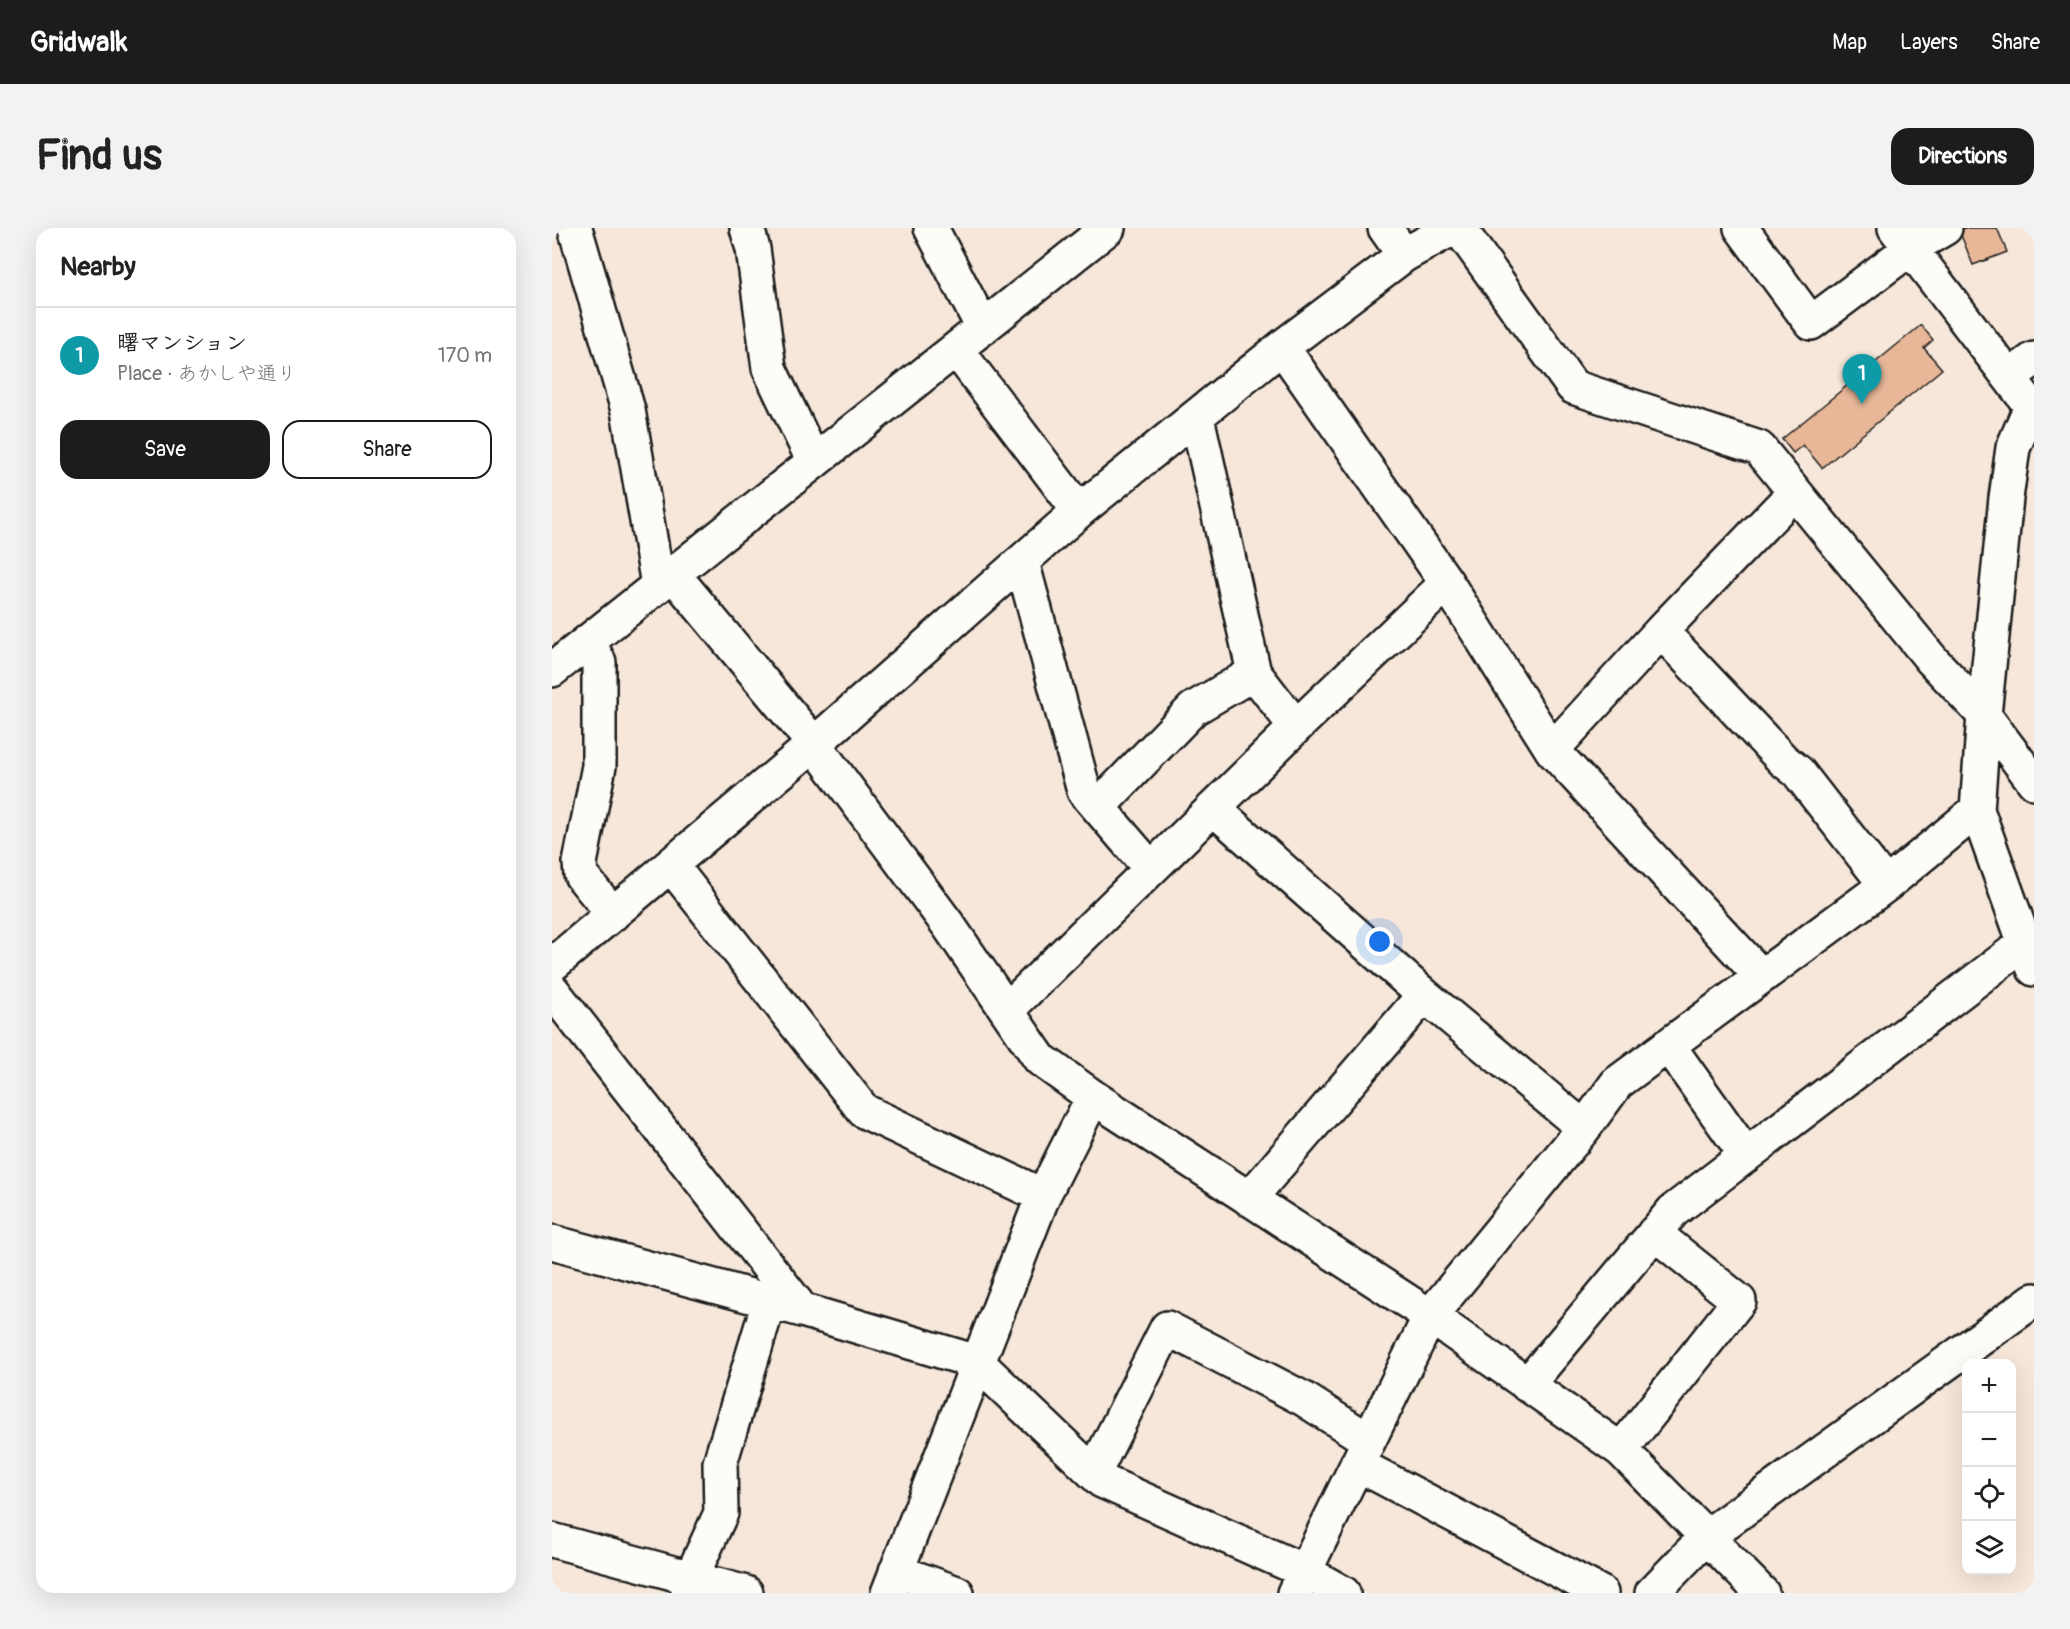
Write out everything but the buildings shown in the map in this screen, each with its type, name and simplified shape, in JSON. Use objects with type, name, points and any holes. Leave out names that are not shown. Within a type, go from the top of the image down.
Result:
[{"type":"street","points":[[575,228],[628,410],[666,579],[814,744],[949,926],[1040,1059],[1249,1199],[1430,1316],[1621,1450],[1762,1593]]},
{"type":"street","points":[[747,228],[753,249],[769,368],[814,462]]},
{"type":"street","points":[[932,228],[983,327]]},
{"type":"street","points":[[552,670],[1108,228]]},
{"type":"street","points":[[1385,228],[1404,255]]},
{"type":"street","points":[[552,965],[814,744],[1079,512],[1282,347],[1404,255],[1453,228]]},
{"type":"street","points":[[1459,228],[1573,387],[1759,448],[1932,660],[1984,715],[2034,782]]},
{"type":"street","points":[[1741,228],[1811,323],[1903,238],[1945,228]]},
{"type":"street","points":[[1527,1385],[1673,1211],[1746,1155],[2029,956],[1977,810],[1984,715],[2006,498],[2013,448],[2032,408],[2021,368],[1903,238]]},
{"type":"street","points":[[1282,347],[1447,583],[1552,750],[1761,976]]},
{"type":"street","points":[[956,349],[1079,512]]},
{"type":"street","points":[[1197,417],[1254,673],[1296,727]]},
{"type":"street","points":[[1552,750],[1795,492]]},
{"type":"street","points":[[1022,562],[1084,791],[1151,869]]},
{"type":"street","points":[[1007,1010],[1296,727],[1447,583]]},
{"type":"street","points":[[1661,632],[1783,760],[1798,772],[1886,885]]},
{"type":"street","points":[[588,642],[598,662],[599,766],[580,863],[581,875],[613,914]]},
{"type":"street","points":[[1098,807],[1193,708],[1254,673]]},
{"type":"street","points":[[1213,808],[1424,995],[1584,1128]]},
{"type":"street","points":[[1299,1582],[1430,1316],[1584,1128],[1617,1083],[1886,885],[1977,810]]},
{"type":"street","points":[[671,865],[864,1112],[1043,1196]]},
{"type":"street","points":[[552,990],[802,1310]]},
{"type":"street","points":[[1249,1199],[1424,995]]},
{"type":"street","points":[[1668,1045],[1746,1155]]},
{"type":"street","points":[[957,1593],[892,1582],[1043,1196],[1093,1096]]},
{"type":"street","points":[[1621,1450],[1739,1301],[1654,1233]]},
{"type":"street","points":[[552,1242],[802,1310],[977,1362],[1102,1481],[1299,1582],[1344,1593]]},
{"type":"street","points":[[1652,1593],[1707,1536],[2034,1300]]},
{"type":"street","points":[[690,1586],[721,1513],[720,1463],[768,1302]]},
{"type":"street","points":[[1094,1473],[1167,1328],[1304,1399],[1363,1452],[1601,1593]]},
{"type":"street","points":[[552,1540],[690,1586],[746,1593]]},
{"type":"place","name":"曙マンション","points":[[1862,404]]}]
